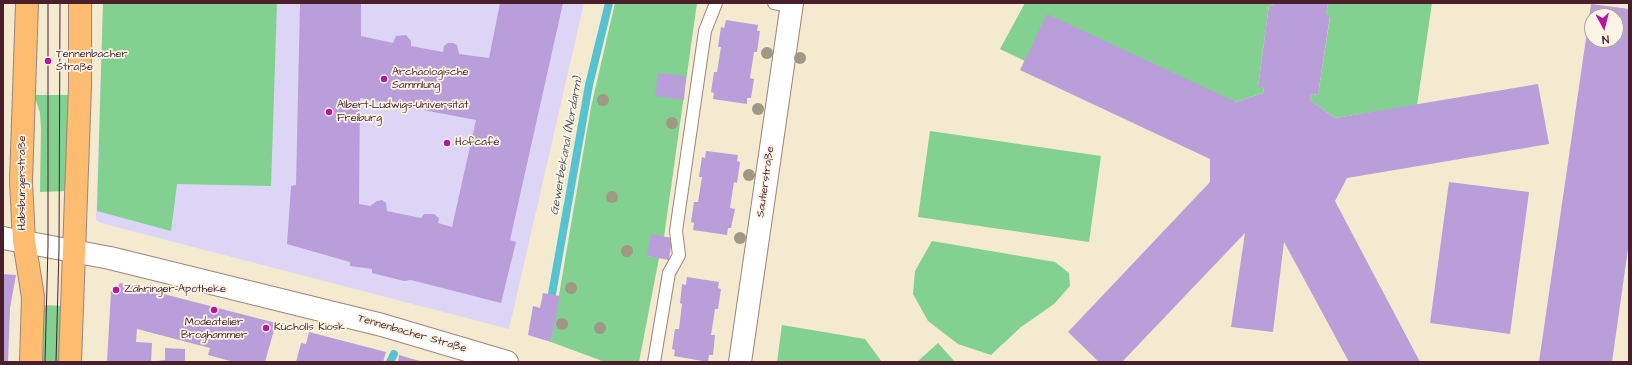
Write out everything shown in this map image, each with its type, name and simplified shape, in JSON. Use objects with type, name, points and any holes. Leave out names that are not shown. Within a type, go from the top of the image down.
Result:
[{"type":"main road","name":"Habsburgerstraße","points":[[27,3],[21,181],[13,239],[33,296],[31,362]]},
{"type":"main road","points":[[70,362],[66,250],[80,86],[80,3]]},
{"type":"street","name":"Sautierstraße","points":[[740,362],[786,4]]},
{"type":"street","name":"Tennenbacher Straße","points":[[13,239],[110,258],[382,324],[507,362]]},
{"type":"lane","points":[[654,362],[669,273],[679,255],[676,231],[705,32],[716,3]]},
{"type":"shaded area","name":"Albert-Ludwigs-Universität Freiburg","points":[[103,3],[584,3],[509,329],[101,223],[96,220]]},
{"type":"green space","points":[[103,3],[277,3],[271,186],[177,184],[171,231],[97,211]]},
{"type":"green space","points":[[615,3],[697,3],[664,237],[651,235],[648,256],[659,258],[639,362],[605,362],[551,342],[591,107]]},
{"type":"green space","points":[[1025,3],[1274,3],[1273,6],[1269,5],[1258,87],[1264,87],[1263,93],[1236,102],[1025,61],[1000,49]]},
{"type":"green space","points":[[1328,3],[1432,3],[1417,105],[1335,118],[1310,100],[1311,94],[1318,95],[1330,17],[1326,15]]},
{"type":"green space","points":[[34,95],[72,95],[67,191],[40,192],[41,128],[40,113]]},
{"type":"green space","points":[[930,131],[1101,156],[1089,242],[918,217]]},
{"type":"green space","points":[[932,241],[1055,262],[1069,273],[1070,286],[1054,304],[1021,327],[991,355],[958,344],[928,321],[913,294],[915,271]]},
{"type":"green space","points":[[40,305],[64,306],[62,362],[38,362]]},
{"type":"green space","points":[[782,325],[865,339],[882,362],[777,362]]},
{"type":"green space","points":[[938,343],[955,362],[917,362]]},
{"type":"building","points":[[300,3],[361,3],[361,36],[393,43],[396,36],[406,35],[411,41],[411,46],[443,52],[444,46],[448,43],[453,43],[457,45],[459,54],[489,58],[500,3],[563,3],[510,240],[516,242],[501,303],[411,280],[404,281],[372,273],[372,269],[350,266],[350,262],[287,244],[291,186],[296,185]],"holes":[[[360,98],[476,120],[452,227],[438,223],[439,218],[434,214],[424,214],[421,218],[387,211],[386,203],[382,200],[377,201],[370,206],[359,204]]]},
{"type":"building","points":[[1274,3],[1328,3],[1326,15],[1330,16],[1318,95],[1311,94],[1310,100],[1335,118],[1538,84],[1549,144],[1347,178],[1335,201],[1420,362],[1349,362],[1284,242],[1273,332],[1231,327],[1245,233],[1122,362],[1099,362],[1068,332],[1210,182],[1210,159],[1020,70],[1047,14],[1236,102],[1263,93],[1264,87],[1258,87],[1269,5],[1273,6]]},
{"type":"building","points":[[1591,4],[1621,8],[1590,8]]},
{"type":"building","points":[[1624,8],[1629,9],[1629,242],[1612,362],[1539,362],[1585,48],[1624,48]]},
{"type":"building","points":[[726,20],[758,25],[757,31],[760,31],[757,52],[754,52],[750,78],[754,79],[751,98],[747,98],[747,104],[713,99],[714,93],[711,92],[714,72],[717,72],[721,47],[718,47],[721,27],[724,28]]},
{"type":"building","points":[[658,73],[686,76],[684,100],[655,96]]},
{"type":"building","points":[[706,151],[738,155],[737,161],[740,162],[737,183],[734,182],[730,208],[735,209],[731,228],[728,228],[727,235],[693,230],[694,223],[691,222],[694,202],[698,202],[702,177],[699,177],[702,157],[705,158]]},
{"type":"building","points":[[1449,182],[1529,192],[1510,334],[1430,323]]},
{"type":"building","points":[[651,234],[672,238],[669,260],[647,256]]},
{"type":"building","points":[[3,274],[16,275],[10,308],[8,362],[3,362]]},
{"type":"building","points":[[687,277],[719,282],[718,288],[721,289],[718,309],[715,309],[711,335],[715,335],[713,355],[709,355],[708,362],[674,356],[675,350],[672,349],[675,329],[679,329],[682,304],[680,303],[682,284],[686,285]]},
{"type":"building","points":[[121,283],[276,323],[265,362],[234,362],[208,355],[210,348],[137,329],[136,342],[152,343],[151,362],[107,362],[111,291]]},
{"type":"building","points":[[543,293],[560,296],[551,342],[528,335],[533,306],[540,308]]},
{"type":"building","points":[[309,332],[386,352],[383,362],[296,362],[301,343],[306,344]]},
{"type":"building","points":[[165,348],[185,349],[185,362],[157,362],[165,360]]},
{"type":"building","points":[[399,355],[423,362],[398,362]]},
{"type":"waterway","name":"Gewerbekanal (Nordarm)","points":[[552,294],[589,85],[609,3]]},
{"type":"waterway","name":"Gewerbekanal (Nordarm)","points":[[390,362],[394,354]]},
{"type":"tram line","points":[[45,362],[48,246],[48,3]]},
{"type":"tram line","points":[[56,362],[59,249],[60,3]]},
{"type":"place","name":"Tennenbacher Straße","points":[[48,61]]},
{"type":"place","name":"Archäologische Sammlung","points":[[384,79]]},
{"type":"place","name":"Albert-Ludwigs-Universität Freiburg","points":[[329,112]]},
{"type":"place","name":"Hofcafé","points":[[447,143]]},
{"type":"place","name":"Zähringer-Apotheke","points":[[116,290]]},
{"type":"place","name":"Modeatelier Broghammer","points":[[214,310]]},
{"type":"place","name":"Kücholls Kiosk","points":[[266,328]]}]
